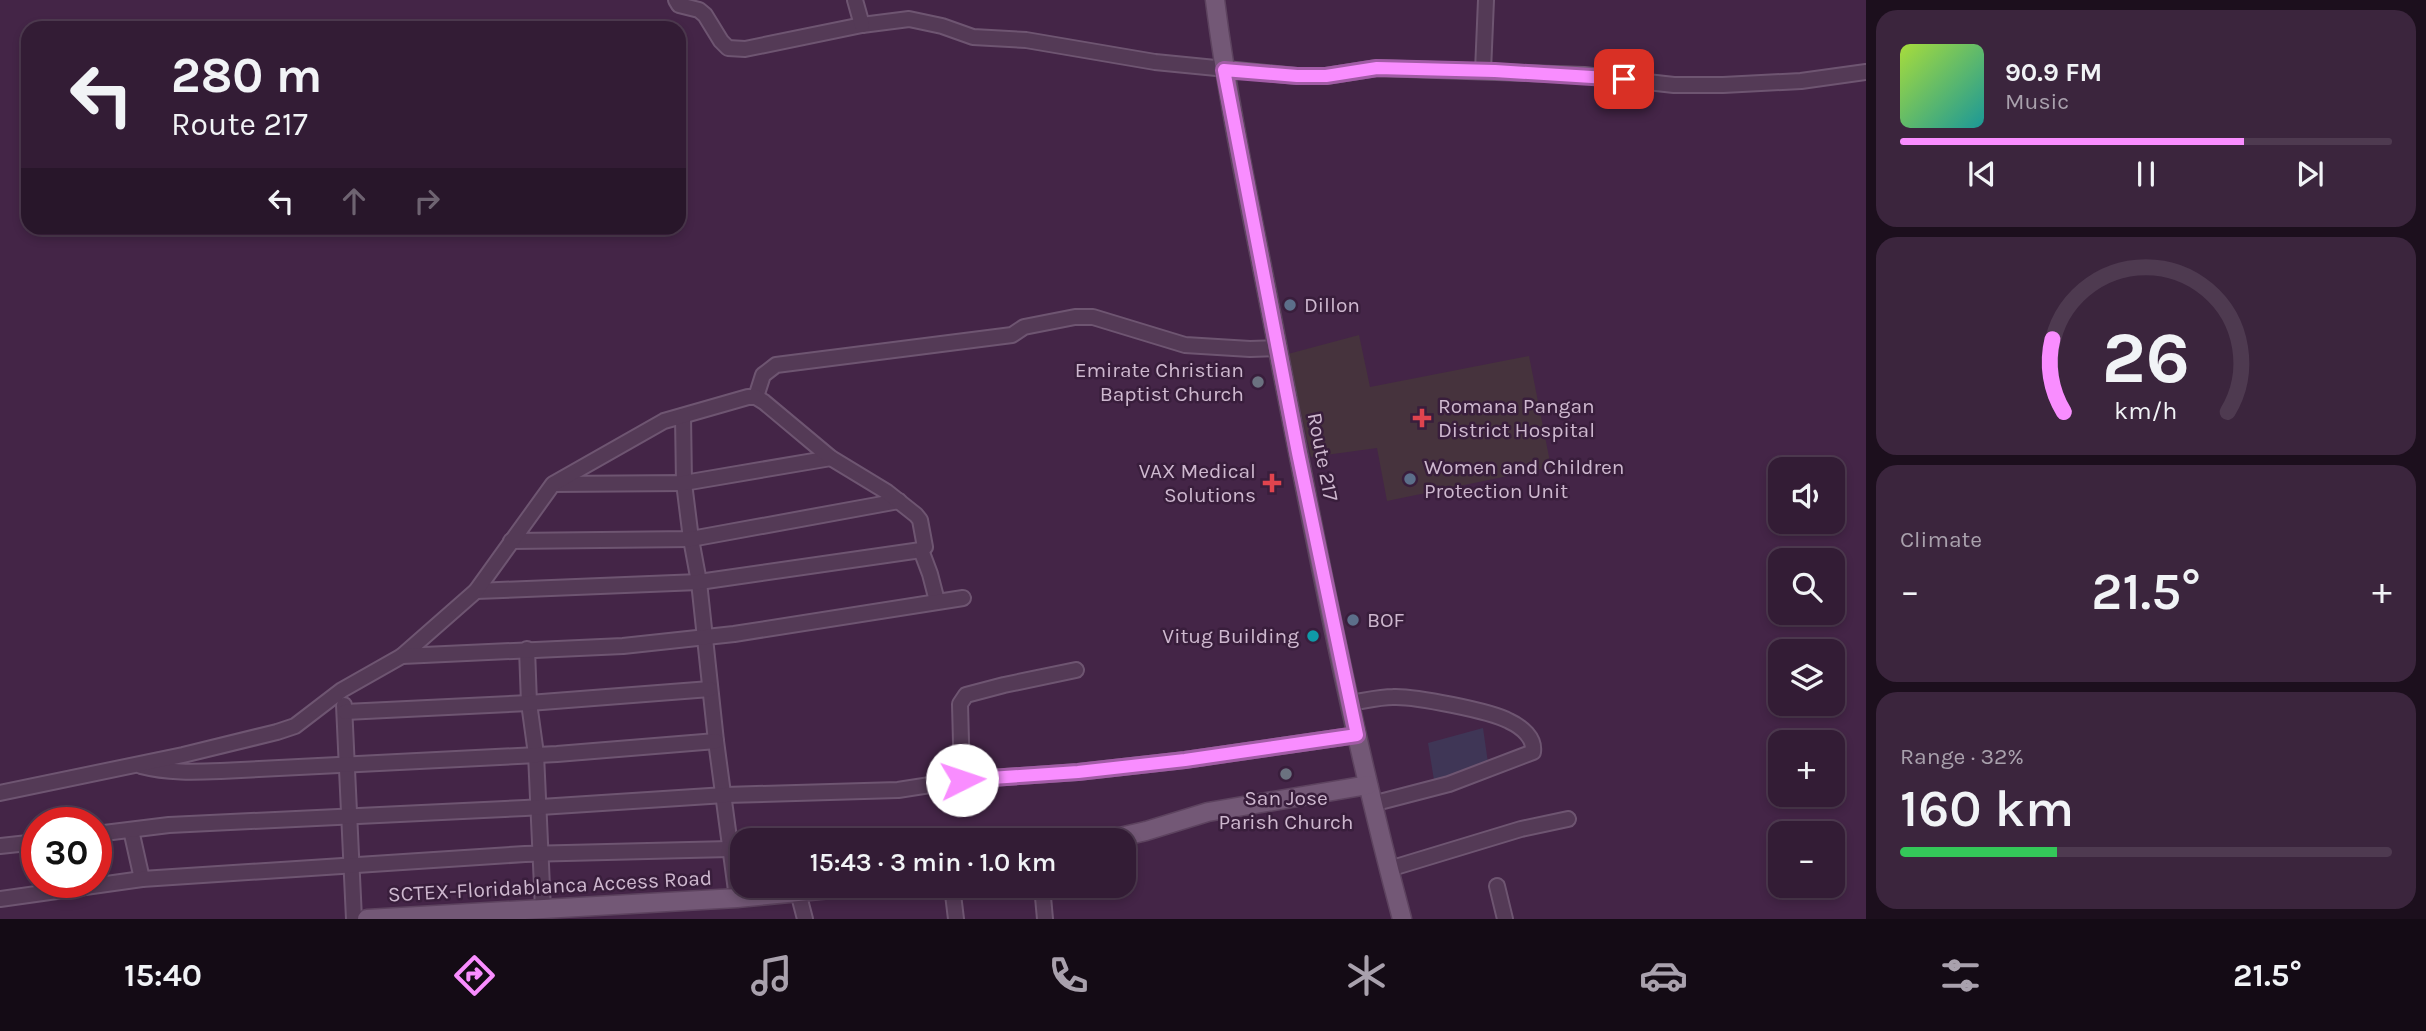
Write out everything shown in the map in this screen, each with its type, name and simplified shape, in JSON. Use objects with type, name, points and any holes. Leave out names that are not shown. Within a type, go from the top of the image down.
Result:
[{"type":"main road","name":"Route 217","points":[[1215,0],[1224,70],[1350,703],[1402,919]]},
{"type":"main road","points":[[1136,833],[1208,812],[1368,785]]},
{"type":"main road","name":"SCTEX-Floridablanca Access Road","points":[[366,919],[737,898]]},
{"type":"street","points":[[676,0],[679,5],[699,10],[705,15],[728,48],[745,49],[862,25],[909,19],[942,26],[973,37],[1026,40],[1155,62],[1297,76],[1326,76],[1377,68],[1584,75],[1686,85],[1801,81],[1866,72]]},
{"type":"street","points":[[855,0],[862,25]]},
{"type":"street","points":[[1483,71],[1486,0]]},
{"type":"street","points":[[757,397],[763,375],[776,365],[1012,335],[1024,327],[1075,317],[1107,320],[1185,345],[1278,348]]},
{"type":"street","points":[[0,793],[137,765],[295,726],[342,690],[402,656],[476,591],[552,484],[664,421],[748,397],[757,397],[831,458],[899,501],[920,520],[925,547],[921,550],[699,582],[476,591]]},
{"type":"street","points":[[0,899],[142,879],[540,853],[730,849],[699,582],[684,484],[683,416]]},
{"type":"street","points":[[552,484],[684,484],[831,458]]},
{"type":"street","points":[[511,541],[691,539],[899,501]]},
{"type":"street","points":[[921,550],[937,601]]},
{"type":"street","points":[[402,656],[623,646],[734,634],[963,598]]},
{"type":"street","points":[[527,649],[529,703],[537,754],[543,909]]},
{"type":"street","points":[[962,780],[960,704],[966,695],[1076,670]]},
{"type":"street","points":[[345,712],[529,703],[710,689]]},
{"type":"street","points":[[342,690],[354,919]]},
{"type":"street","points":[[1350,703],[1406,697],[1488,713],[1509,721],[1532,738],[1534,744],[1533,752],[1458,780],[1373,804]]},
{"type":"street","points":[[112,832],[169,825],[348,815],[538,807],[724,795],[898,790],[962,780],[1172,762],[1357,735]]},
{"type":"street","points":[[137,765],[159,771],[179,772],[537,754],[716,741]]},
{"type":"street","points":[[1389,869],[1521,829],[1568,819]]},
{"type":"street","points":[[131,830],[142,879]]},
{"type":"street","points":[[0,846],[21,844]]},
{"type":"street","points":[[1497,886],[1505,919]]},
{"type":"street","points":[[800,898],[805,919]]},
{"type":"street","points":[[953,898],[956,919]]},
{"type":"street","points":[[1043,898],[1045,919]]},
{"type":"shaded area","name":"Romana Pangan District Hospital","points":[[1359,335],[1370,387],[1529,356],[1551,467],[1387,501],[1377,448],[1311,457],[1288,354]]},
{"type":"shaded area","points":[[1483,728],[1488,763],[1437,783],[1434,780],[1428,743]]},
{"type":"place","name":"Dillon","points":[[1290,305]]},
{"type":"place","name":"Emirate Christian Baptist Church","points":[[1258,382]]},
{"type":"place","name":"Romana Pangan District Hospital","points":[[1422,418]]},
{"type":"place","name":"Women and Children Protection Unit","points":[[1410,479]]},
{"type":"place","name":"VAX Medical Solutions","points":[[1272,483]]},
{"type":"place","name":"BOF","points":[[1353,620]]},
{"type":"place","name":"Vitug Building","points":[[1313,636]]},
{"type":"place","name":"San Jose Parish Church","points":[[1286,774]]},
{"type":"route","points":[[962,780],[1078,772],[1185,760],[1357,735],[1298,453],[1224,70],[1326,76],[1377,68],[1495,71],[1624,79]]}]
